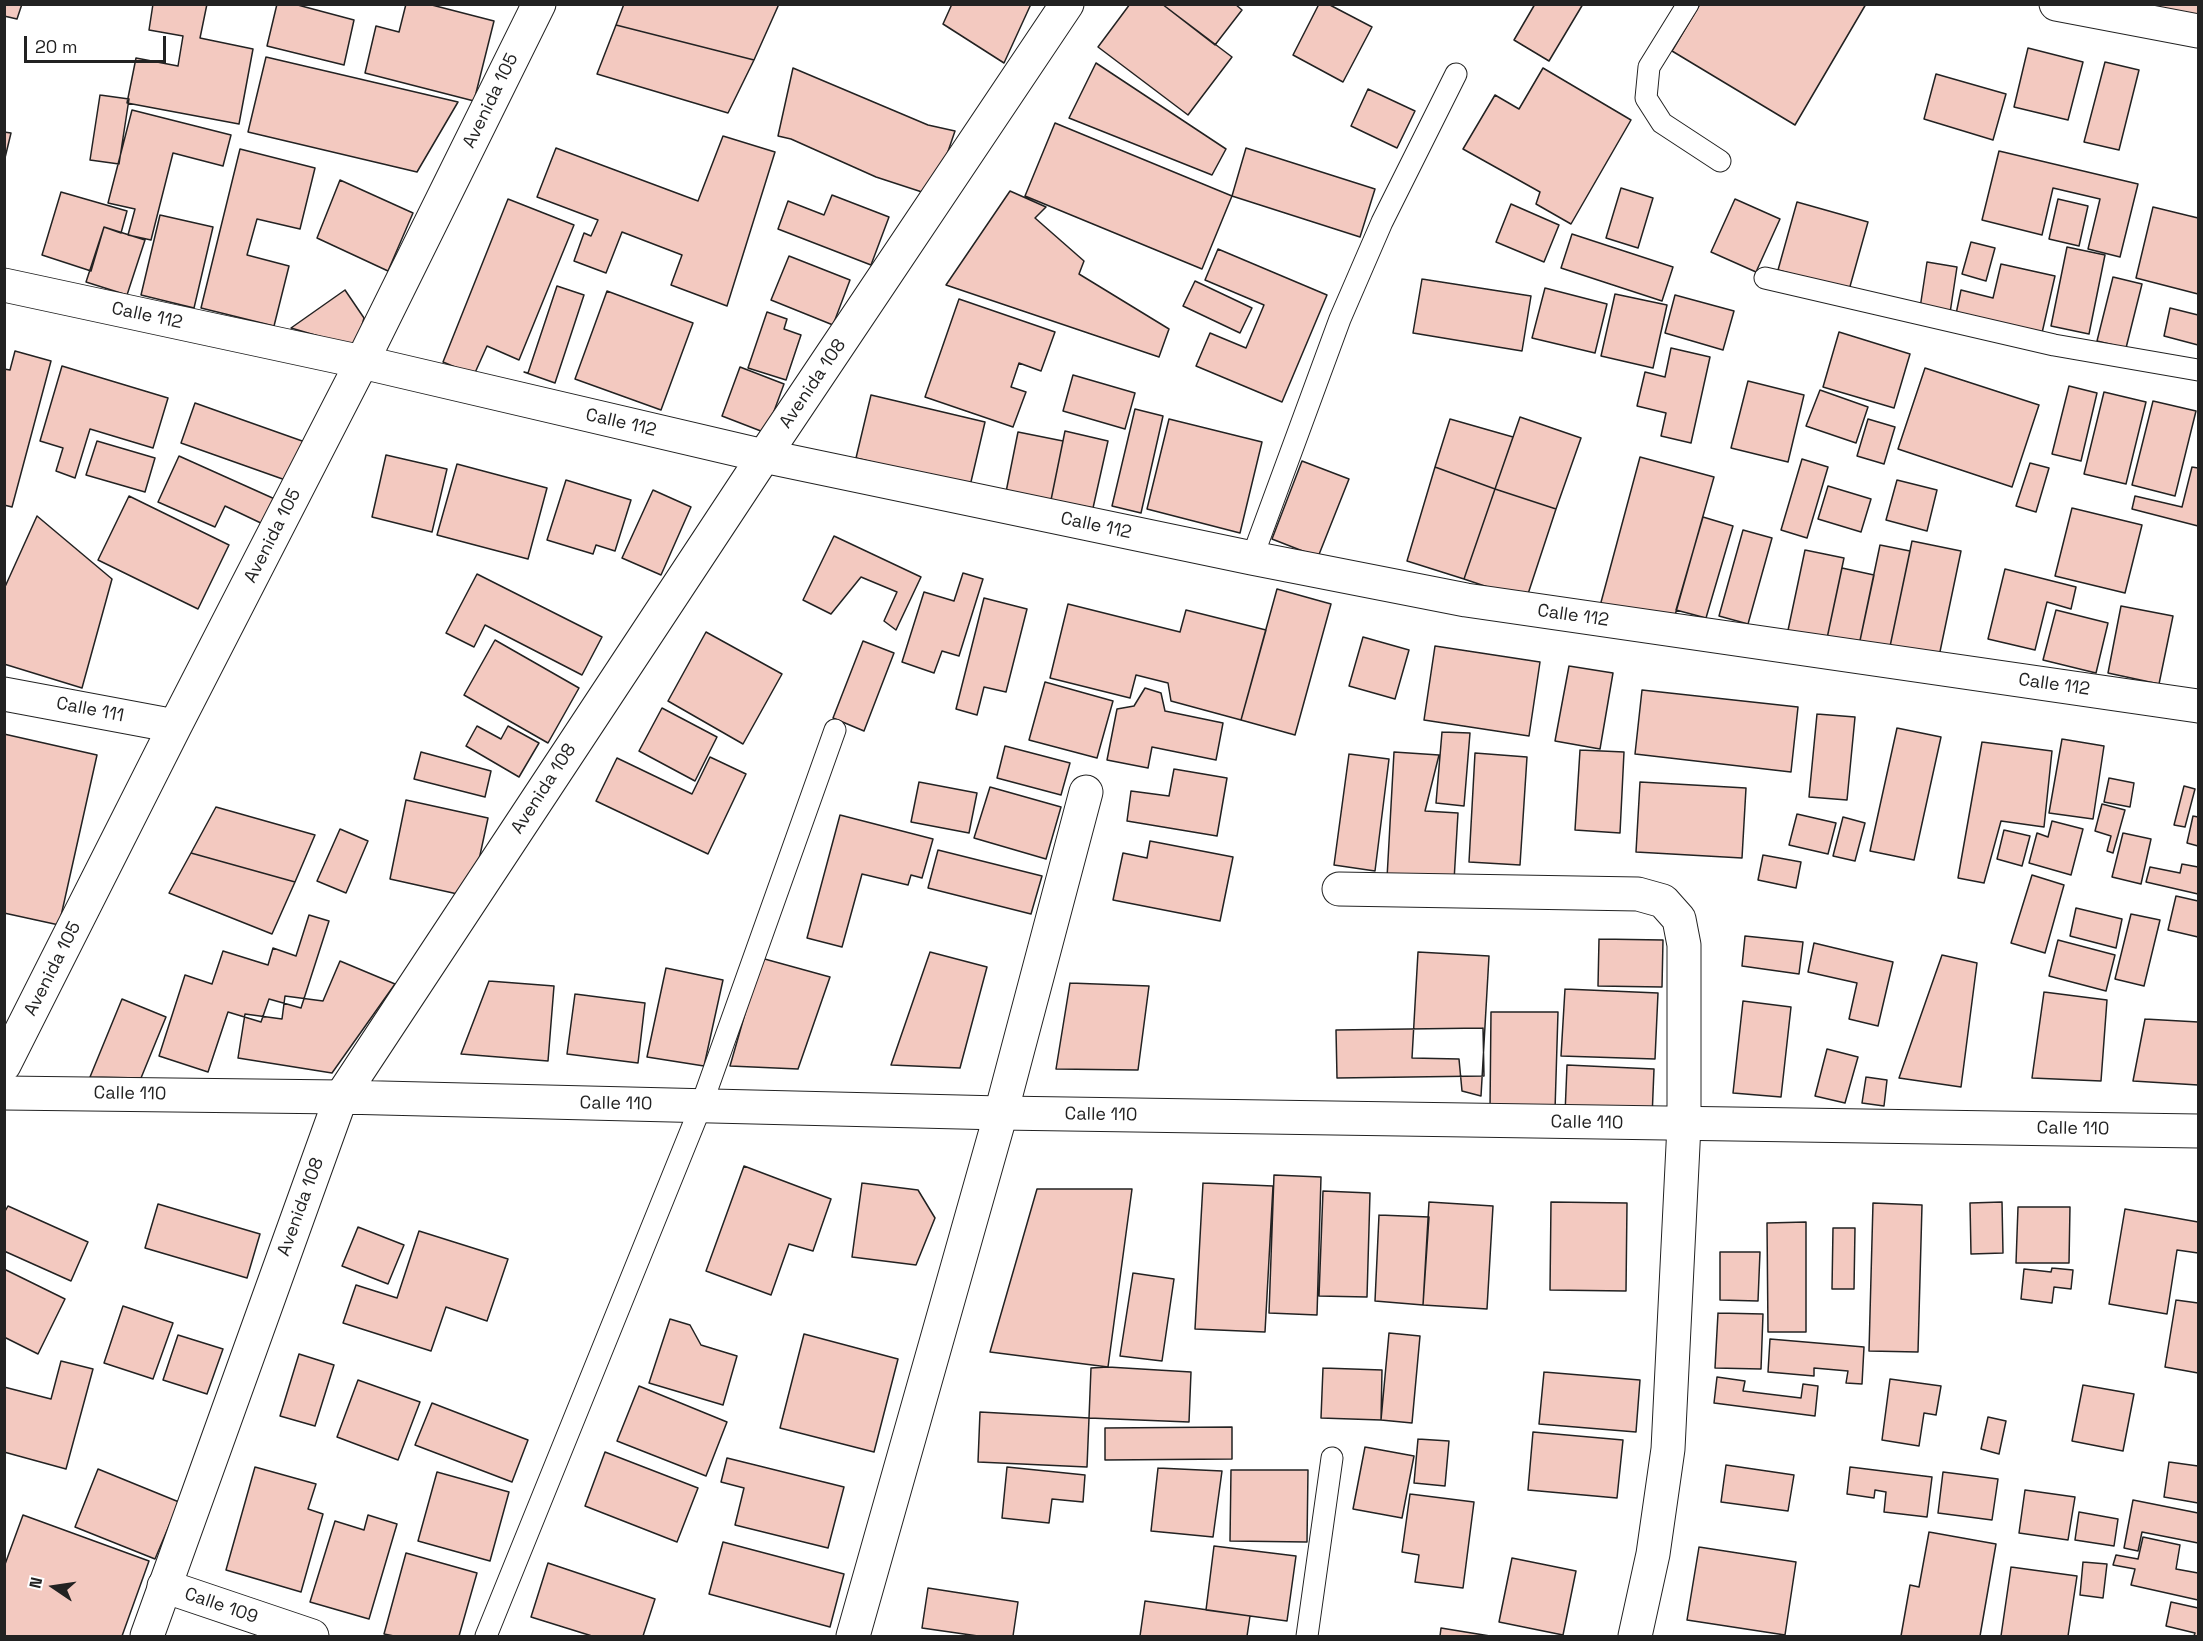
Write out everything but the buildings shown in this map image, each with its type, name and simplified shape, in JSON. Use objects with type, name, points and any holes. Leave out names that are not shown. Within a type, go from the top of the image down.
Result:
[{"type":"street","name":"Avenida 105","points":[[4,1065],[174,726],[362,362],[538,4]]},
{"type":"street","name":"Avenida 108","points":[[147,1636],[341,1097],[764,456],[1067,4]]},
{"type":"street","points":[[2056,4],[2199,31]]},
{"type":"street","name":"Calle 112","points":[[4,285],[362,362],[764,456],[1252,558],[1466,600],[2199,706]]},
{"type":"street","name":"Calle 111","points":[[4,694],[174,726]]},
{"type":"street","points":[[853,1636],[1001,1113],[1086,792]]},
{"type":"street","points":[[1339,889],[1638,894],[1664,901],[1679,919],[1684,945],[1684,1125],[1668,1449],[1653,1554],[1635,1636]]},
{"type":"street","name":"Calle 110","points":[[4,1093],[341,1097],[1001,1113],[1684,1125],[2199,1131]]},
{"type":"street","name":"Calle 109","points":[[164,1586],[312,1636]]},
{"type":"lane","points":[[1688,4],[1649,67],[1646,98],[1662,123],[1720,161]]},
{"type":"lane","points":[[1252,558],[1340,319],[1382,222],[1456,74]]},
{"type":"lane","points":[[1765,278],[2054,345],[2199,370]]},
{"type":"lane","points":[[486,1636],[701,1106],[835,730]]},
{"type":"lane","points":[[1307,1636],[1332,1458]]}]
